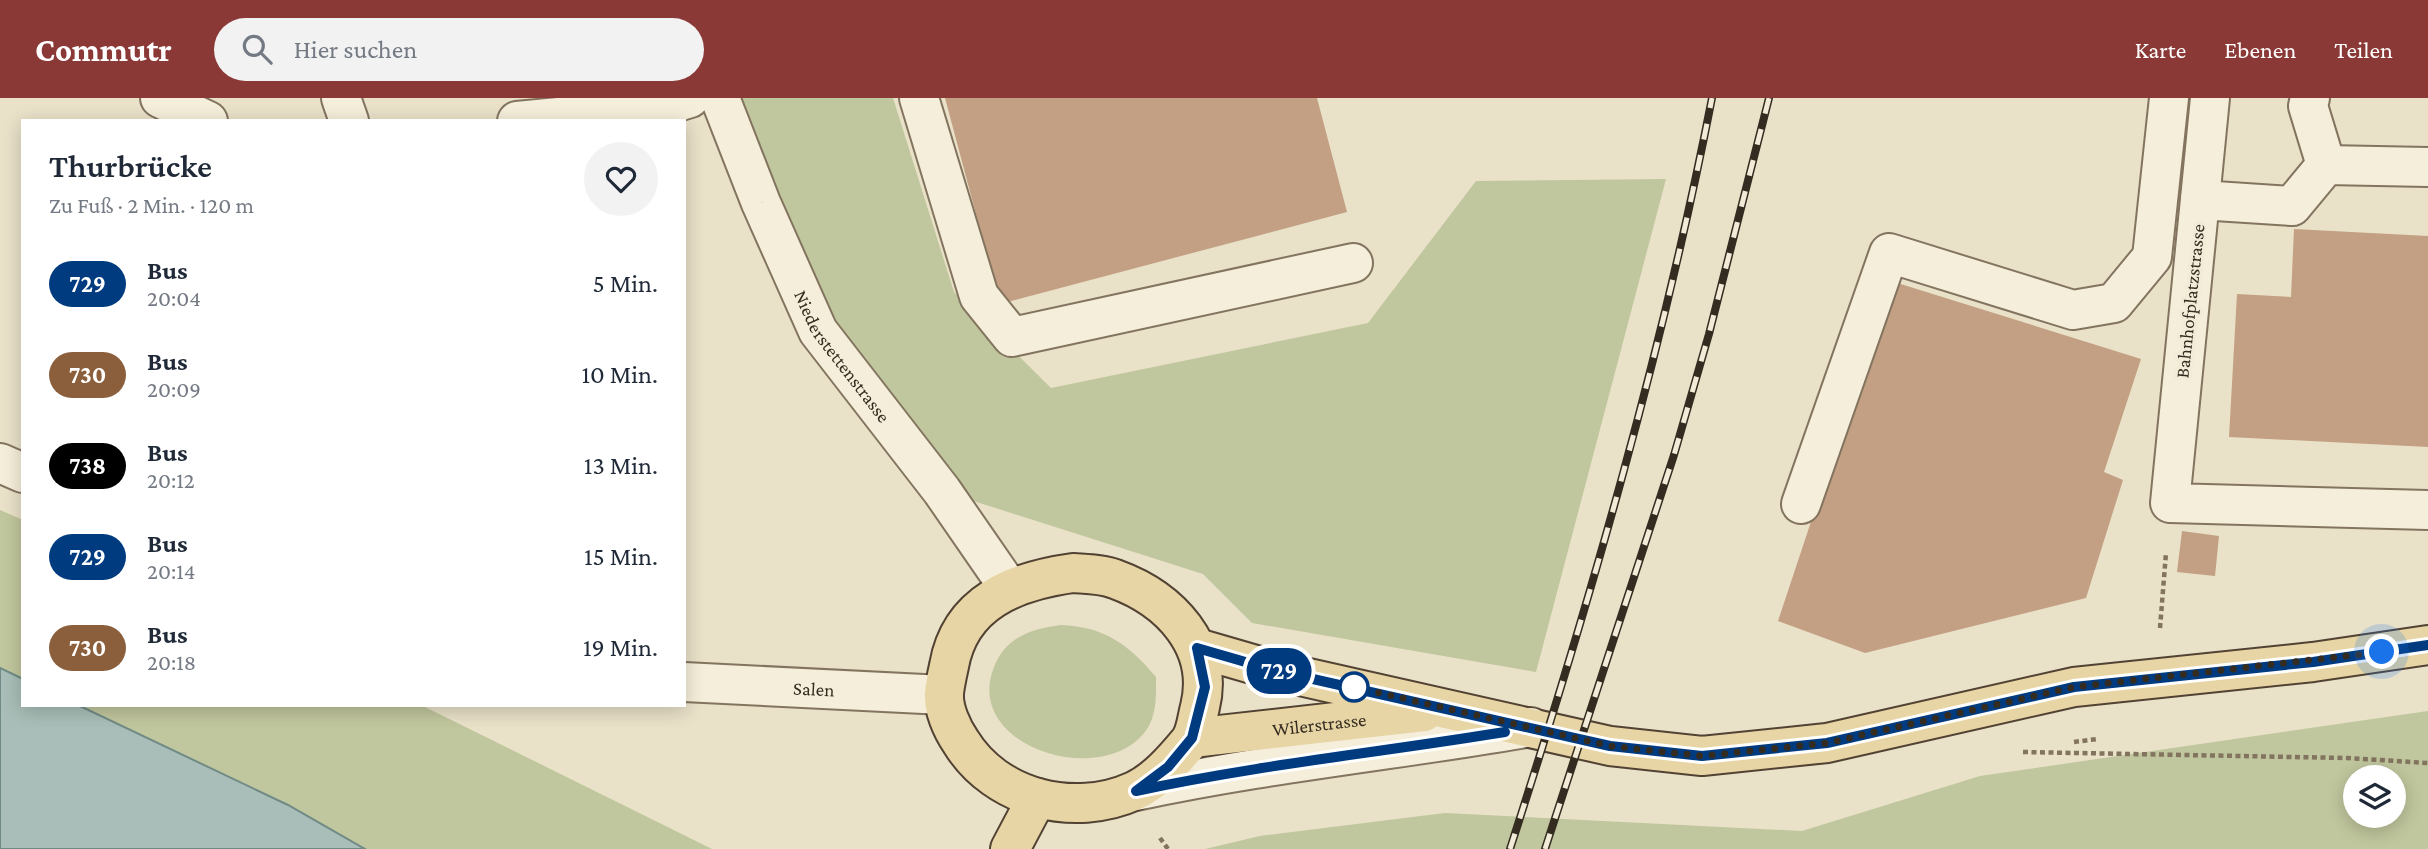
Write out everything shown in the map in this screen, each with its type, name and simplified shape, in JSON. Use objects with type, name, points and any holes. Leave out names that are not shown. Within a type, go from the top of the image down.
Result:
[{"type":"main road","points":[[1073,573],[1114,578],[1153,599],[1179,619],[1197,648],[1205,687],[1192,738],[1168,767],[1136,791],[1107,799],[1070,804],[1037,798],[998,781],[971,759],[952,728],[944,695],[952,648],[966,622],[983,603],[1009,588],[1040,578],[1073,573]]},
{"type":"main road","name":"Wilerstrasse","points":[[1197,648],[1273,670],[1610,746],[1702,756],[1827,743],[2074,687],[2313,662],[2428,645]]},
{"type":"main road","name":"Wilerstrasse","points":[[1192,738],[1447,709]]},
{"type":"main road","points":[[1010,849],[1037,798]]},
{"type":"street","points":[[160,98],[204,119]]},
{"type":"street","points":[[341,98],[348,119]]},
{"type":"street","points":[[538,119],[661,107],[690,98]]},
{"type":"street","name":"Niederstettenstrasse","points":[[720,98],[761,203],[818,331],[942,491],[1009,588]]},
{"type":"street","points":[[919,98],[979,296],[1012,337],[1353,263]]},
{"type":"street","points":[[1801,504],[1889,253],[2073,310],[2114,303],[2152,257],[2169,98]]},
{"type":"street","name":"Bahnhofplatzstrasse","points":[[2210,98],[2169,503],[2428,510]]},
{"type":"street","points":[[2310,98],[2308,106],[2326,165]]},
{"type":"street","points":[[2200,200],[2292,206],[2326,165]]},
{"type":"street","points":[[2326,165],[2428,167]]},
{"type":"street","points":[[0,463],[21,472]]},
{"type":"street","name":"Salen","points":[[686,682],[944,695]]},
{"type":"street","points":[[1136,791],[1214,774],[1398,750],[1532,727]]},
{"type":"path","points":[[2159,637],[2166,548]]},
{"type":"path","points":[[2015,752],[2347,758],[2428,763]]},
{"type":"green space","points":[[720,98],[893,98],[954,292],[1051,388],[1368,323],[1476,181],[1666,179],[1536,672],[1252,623],[1203,574],[942,491],[818,331]]},
{"type":"green space","points":[[0,510],[21,519],[21,678],[0,668]]},
{"type":"green space","points":[[1061,625],[1090,629],[1114,639],[1136,655],[1156,677],[1153,717],[1147,729],[1127,747],[1101,757],[1072,758],[1043,751],[1017,738],[998,719],[990,695],[994,667],[1005,648],[1030,632]]},
{"type":"green space","points":[[82,707],[425,707],[712,849],[365,849],[288,805]]},
{"type":"green space","points":[[2428,711],[2428,849],[1205,849],[1260,836],[1445,813],[1802,831],[1980,776]]},
{"type":"water","points":[[0,668],[21,678],[21,707],[82,707],[288,805],[365,849],[0,849]]},
{"type":"building","points":[[945,98],[1317,98],[1347,212],[1000,304]]},
{"type":"building","points":[[2294,229],[2428,236],[2428,447],[2229,437],[2237,294],[2291,297]]},
{"type":"building","points":[[1891,281],[2141,359],[2104,472],[2123,480],[2086,598],[1865,653],[1778,621]]},
{"type":"building","points":[[2182,531],[2219,536],[2215,576],[2177,572]]},
{"type":"railway","points":[[1510,849],[1622,477],[1671,288],[1712,98]]},
{"type":"railway","points":[[1545,849],[1674,455],[1709,334],[1769,98]]},
{"type":"bus line","name":"729","points":[[1505,732],[1398,750],[1214,774],[1136,791],[1168,767],[1192,738],[1205,687],[1197,648],[1273,670],[1610,746],[1702,756],[1827,743],[2074,687],[2313,662],[2428,645]]},
{"type":"route","points":[[1354,687],[1610,746],[1702,756],[1827,743],[2074,687],[2313,662],[2382,652]]}]
